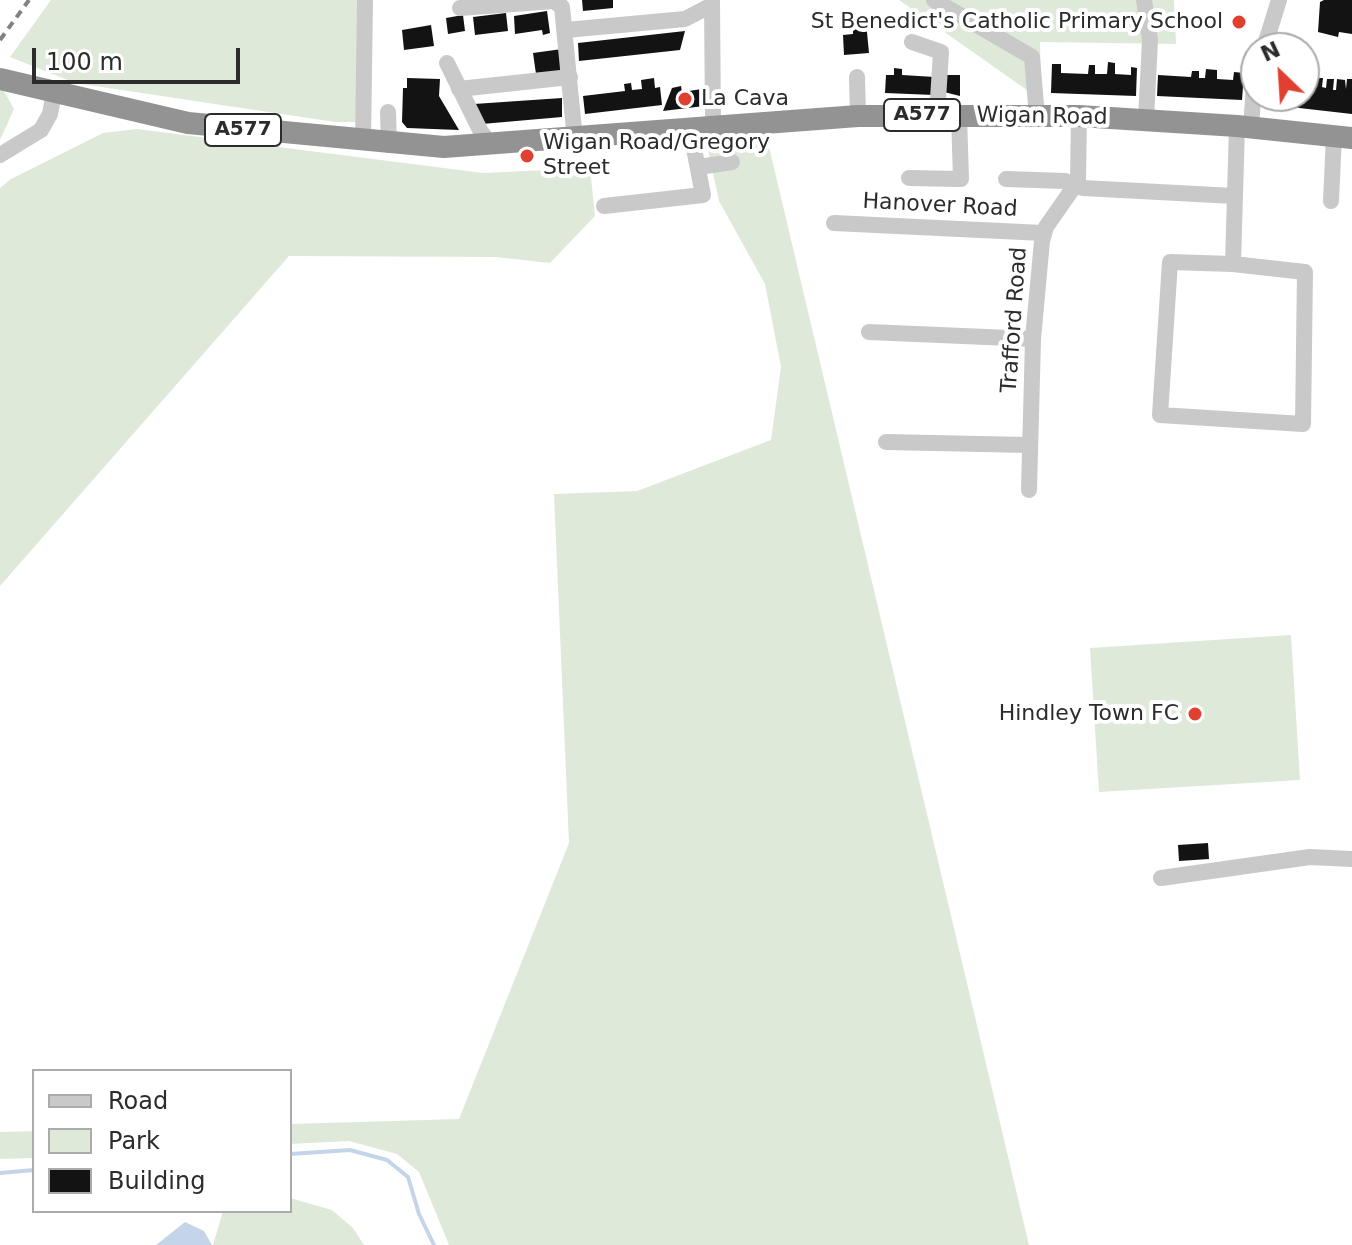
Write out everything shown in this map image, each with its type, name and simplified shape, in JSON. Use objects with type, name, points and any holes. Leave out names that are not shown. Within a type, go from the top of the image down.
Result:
[{"type":"highway","name":"A577","points":[[0,79],[188,123],[389,145],[492,146]]},
{"type":"highway","name":"Wigan Road","points":[[492,146],[713,125],[858,116],[1079,116],[1244,126],[1343,137]]},
{"type":"street","points":[[363,142],[365,0]]},
{"type":"street","points":[[934,0],[1032,57],[1037,117]]},
{"type":"street","points":[[1144,0],[1150,40],[1146,119]]},
{"type":"street","points":[[1269,32],[1279,0]]},
{"type":"street","points":[[460,8],[554,1],[562,7],[575,140]]},
{"type":"street","points":[[566,30],[685,19],[712,2]]},
{"type":"street","points":[[712,2],[713,125]]},
{"type":"street","points":[[909,178],[961,179],[948,116],[941,52],[912,42]]},
{"type":"street","points":[[447,63],[481,132],[492,146]]},
{"type":"street","points":[[459,89],[570,77]]},
{"type":"street","points":[[857,77],[858,116]]},
{"type":"street","points":[[0,155],[41,130],[50,114],[54,93]]},
{"type":"street","points":[[388,112],[389,145]]},
{"type":"street","points":[[1233,264],[1234,196],[1246,112]]},
{"type":"street","points":[[1076,186],[1079,116]]},
{"type":"street","points":[[604,206],[703,195],[690,128]]},
{"type":"street","points":[[1331,201],[1343,137]]},
{"type":"street","points":[[699,167],[732,162]]},
{"type":"street","points":[[1006,179],[1234,196]]},
{"type":"street","name":"Trafford Road","points":[[1029,490],[1033,339],[1043,233],[1076,186]]},
{"type":"street","name":"Hanover Road","points":[[834,220],[1043,233]]},
{"type":"street","points":[[1170,262],[1233,264],[1305,272],[1303,424],[1160,415],[1170,262]]},
{"type":"street","points":[[869,333],[1033,339]]},
{"type":"street","points":[[886,443],[1029,445]]},
{"type":"street","points":[[1161,878],[1310,857],[1352,859]]},
{"type":"green space","points":[[51,0],[360,0],[357,122],[335,122],[75,83],[10,57]]},
{"type":"green space","points":[[899,0],[1174,0],[1176,44],[1040,42],[1041,100]]},
{"type":"green space","points":[[0,84],[14,109],[0,140]]},
{"type":"green space","points":[[137,129],[483,173],[590,168],[595,216],[550,263],[496,257],[289,256],[0,586],[0,188],[11,179],[103,133]]},
{"type":"green space","points":[[766,134],[1029,1245],[449,1245],[419,1172],[397,1154],[349,1141],[292,1144],[292,1124],[459,1119],[569,843],[554,494],[637,491],[771,440],[781,367],[765,284],[719,201],[707,145]]},
{"type":"green space","name":"Hindley Town FC","points":[[1291,635],[1300,780],[1099,792],[1090,648]]},
{"type":"green space","points":[[32,1131],[32,1158],[0,1159],[0,1132]]},
{"type":"green space","points":[[292,1199],[332,1210],[353,1228],[364,1245],[213,1245],[222,1213],[292,1213]]},
{"type":"water","points":[[185,1222],[204,1231],[212,1245],[156,1245]]},
{"type":"building","points":[[582,0],[613,0],[613,8],[583,11]]},
{"type":"building","points":[[1352,0],[1352,34],[1339,32],[1338,37],[1318,32],[1320,2]]},
{"type":"building","points":[[547,11],[550,33],[543,35],[542,30],[515,34],[514,16]]},
{"type":"building","points":[[506,13],[508,31],[475,35],[473,17]]},
{"type":"building","points":[[463,15],[465,31],[448,34],[446,18]]},
{"type":"building","points":[[866,22],[869,53],[844,55],[843,35],[853,34],[853,23]]},
{"type":"building","points":[[431,25],[434,46],[404,50],[402,30]]},
{"type":"building","points":[[685,31],[680,50],[579,61],[578,43]]},
{"type":"building","points":[[562,49],[564,72],[536,74],[533,53]]},
{"type":"building","points":[[1108,62],[1115,63],[1115,74],[1131,75],[1131,67],[1137,68],[1136,96],[1051,93],[1052,64],[1061,64],[1061,73],[1088,74],[1089,65],[1095,65],[1095,74],[1107,74]]},
{"type":"building","points":[[894,68],[902,69],[902,75],[935,77],[934,95],[885,93],[886,75],[894,75]]},
{"type":"building","points":[[1206,69],[1217,70],[1217,79],[1233,80],[1234,72],[1240,73],[1240,100],[1157,96],[1158,75],[1191,77],[1192,71],[1199,71],[1199,78],[1205,78]]},
{"type":"building","points":[[944,75],[960,75],[960,96],[944,92]]},
{"type":"building","points":[[407,78],[440,79],[439,96],[459,130],[407,128],[402,122],[403,88],[407,88]]},
{"type":"building","points":[[654,78],[655,88],[660,87],[662,105],[585,114],[583,96],[625,91],[624,84],[631,83],[632,90],[642,89],[641,80]]},
{"type":"building","points":[[1320,78],[1323,78],[1322,87],[1326,88],[1327,79],[1334,79],[1333,90],[1336,90],[1337,79],[1345,80],[1346,89],[1347,79],[1352,79],[1352,114],[1320,110]]},
{"type":"building","name":"La Cava","points":[[681,86],[682,92],[702,89],[704,106],[663,111],[672,88]]},
{"type":"building","points":[[562,98],[562,117],[482,124],[474,104]]},
{"type":"building","points":[[1208,843],[1209,859],[1179,861],[1178,845]]},
{"type":"waterway","points":[[292,1154],[350,1150],[387,1160],[408,1177],[419,1214],[434,1245]]},
{"type":"waterway","points":[[0,1173],[32,1170]]},
{"type":"railway","points":[[0,40],[29,0]]},
{"type":"place","name":"St Benedict's Catholic Primary School","points":[[1239,22]]},
{"type":"place","name":"La Cava","points":[[685,99]]},
{"type":"place","name":"Wigan Road/Gregory Street","points":[[527,156]]},
{"type":"place","name":"Hindley Town FC","points":[[1195,714]]}]
